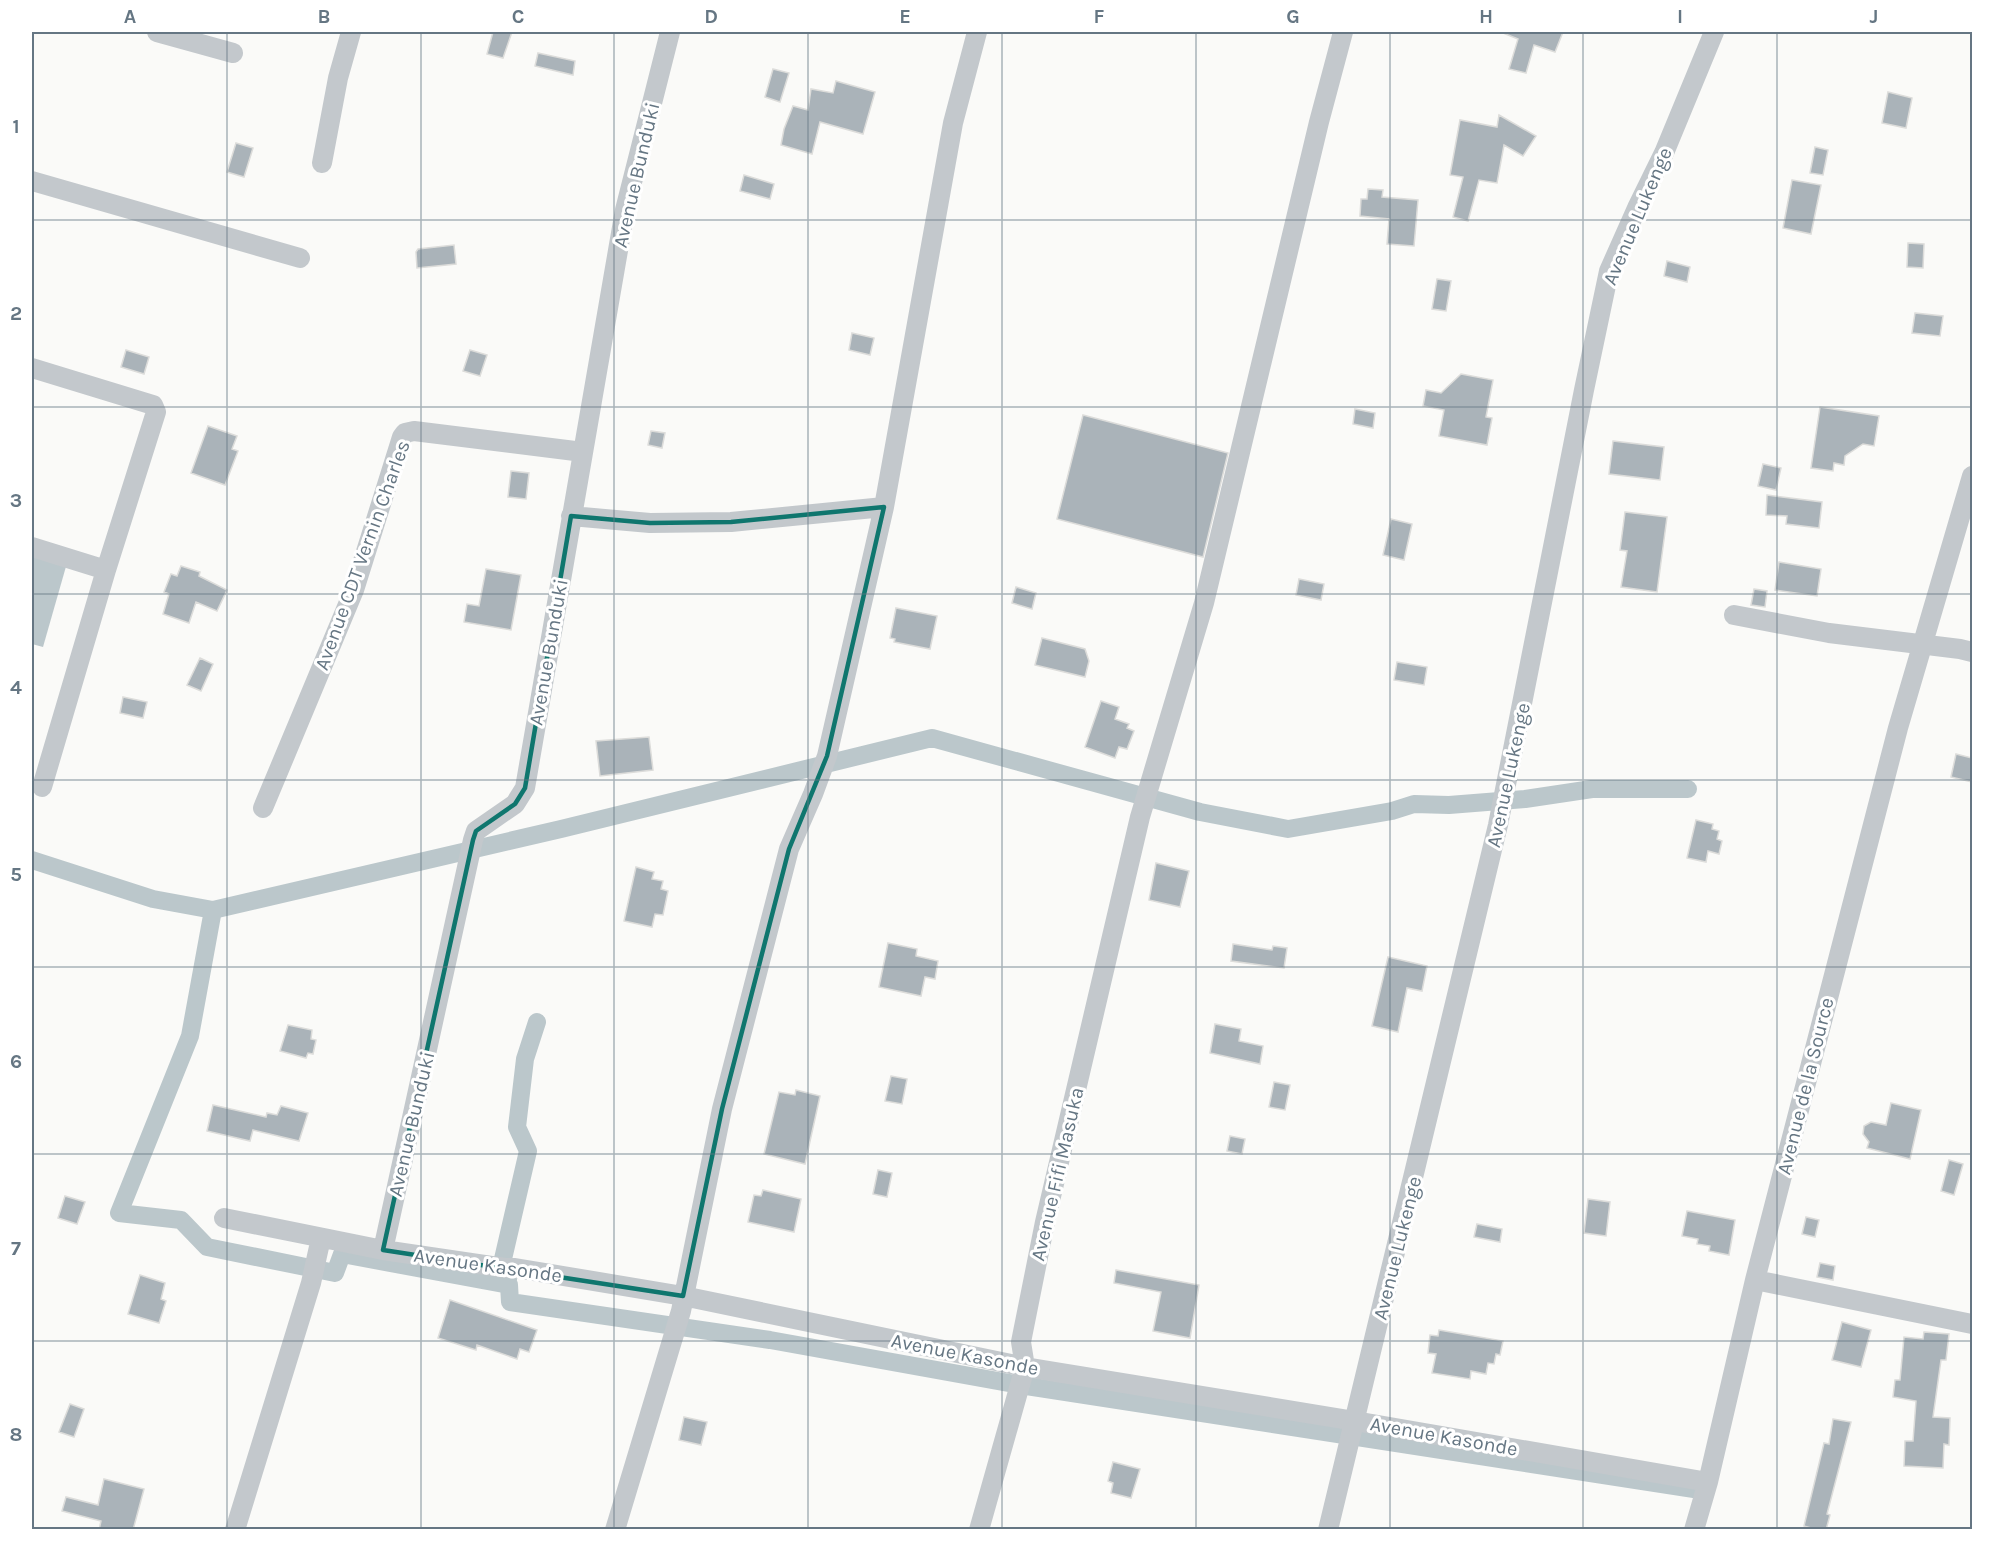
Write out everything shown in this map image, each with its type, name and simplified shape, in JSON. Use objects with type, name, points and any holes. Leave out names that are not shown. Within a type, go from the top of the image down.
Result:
[{"type":"street","points":[[157,32],[233,53]]},
{"type":"street","points":[[322,163],[338,78],[351,32]]},
{"type":"street","name":"Avenue Bunduki","points":[[383,1250],[476,831],[515,804],[525,788],[625,210],[670,32]]},
{"type":"street","points":[[615,1530],[682,1304],[725,1098],[789,849],[827,756],[884,507],[953,123],[977,32]]},
{"type":"street","name":"Avenue Fifi Masuka","points":[[979,1530],[1025,1366],[1021,1342],[1040,1245],[1140,817],[1204,603],[1319,122],[1343,32]]},
{"type":"street","name":"Avenue Lukenge","points":[[1328,1530],[1498,825],[1609,271],[1664,153],[1714,32]]},
{"type":"street","points":[[32,181],[300,258]]},
{"type":"street","points":[[32,368],[153,405],[156,409],[42,787]]},
{"type":"street","name":"Avenue CDT Vernin Charles","points":[[263,808],[354,590],[405,433],[414,431],[583,452]]},
{"type":"street","name":"Avenue de la Source","points":[[1694,1530],[1708,1482],[1755,1280],[1898,728],[1972,476]]},
{"type":"street","points":[[571,516],[650,523],[731,522],[884,507]]},
{"type":"street","points":[[32,547],[106,570]]},
{"type":"street","points":[[1734,615],[1829,633],[1972,652]]},
{"type":"street","name":"Avenue Kasonde","points":[[224,1218],[319,1246],[383,1250],[515,1268],[682,1304],[1025,1366],[1708,1482]]},
{"type":"street","points":[[235,1530],[311,1284],[319,1246]]},
{"type":"street","points":[[1755,1280],[1972,1324]]},
{"type":"highlighted area","points":[[884,507],[827,756],[789,849],[722,1109],[683,1296],[383,1250],[473,840],[476,831],[515,804],[525,788],[571,516],[650,523],[731,522]]},
{"type":"shaded area","points":[[32,552],[67,563],[43,647],[32,644]]},
{"type":"building","points":[[493,32],[512,32],[503,58],[487,54]]},
{"type":"building","points":[[1503,32],[1563,32],[1555,52],[1534,45],[1526,73],[1509,69],[1518,39]]},
{"type":"building","points":[[538,53],[575,61],[573,75],[535,66]]},
{"type":"building","points":[[773,69],[789,73],[780,102],[765,97]]},
{"type":"building","points":[[836,81],[875,92],[863,134],[820,122],[812,154],[781,145],[784,129],[793,106],[808,110],[811,89],[833,93]]},
{"type":"building","points":[[1888,92],[1912,98],[1906,128],[1882,123]]},
{"type":"building","points":[[1499,115],[1536,136],[1523,156],[1504,145],[1497,183],[1479,180],[1468,221],[1453,217],[1463,177],[1450,175],[1460,120],[1497,127]]},
{"type":"building","points":[[236,143],[253,148],[244,177],[227,172]]},
{"type":"building","points":[[1815,147],[1828,150],[1823,175],[1810,173]]},
{"type":"building","points":[[744,175],[774,184],[770,199],[740,191]]},
{"type":"building","points":[[1792,180],[1821,185],[1811,234],[1783,228]]},
{"type":"building","points":[[1368,189],[1383,190],[1382,197],[1418,200],[1414,246],[1387,244],[1389,219],[1360,216],[1361,199],[1367,199]]},
{"type":"building","points":[[1908,243],[1924,244],[1923,268],[1907,267]]},
{"type":"building","points":[[454,245],[456,264],[417,268],[416,252],[418,249]]},
{"type":"building","points":[[1667,261],[1690,267],[1687,282],[1664,276]]},
{"type":"building","points":[[1437,279],[1451,281],[1446,311],[1432,309]]},
{"type":"building","points":[[1915,313],[1943,316],[1940,336],[1912,333]]},
{"type":"building","points":[[852,333],[874,338],[870,355],[849,350]]},
{"type":"building","points":[[126,350],[149,357],[144,374],[121,367]]},
{"type":"building","points":[[470,350],[487,355],[480,376],[463,371]]},
{"type":"building","points":[[1461,374],[1493,380],[1486,417],[1492,418],[1487,445],[1439,436],[1444,410],[1423,406],[1426,390],[1441,393]]},
{"type":"building","points":[[1820,407],[1879,416],[1874,446],[1863,444],[1845,456],[1844,465],[1834,463],[1833,471],[1811,468]]},
{"type":"building","points":[[1355,409],[1375,413],[1373,428],[1353,424]]},
{"type":"building","points":[[1083,415],[1228,453],[1203,557],[1057,519]]},
{"type":"building","points":[[208,426],[237,436],[232,449],[238,451],[225,485],[191,473]]},
{"type":"building","points":[[651,431],[665,433],[662,448],[648,445]]},
{"type":"building","points":[[1613,441],[1664,447],[1660,480],[1609,474]]},
{"type":"building","points":[[1763,464],[1781,468],[1776,490],[1758,486]]},
{"type":"building","points":[[511,471],[529,473],[526,499],[508,497]]},
{"type":"building","points":[[1767,495],[1822,502],[1819,528],[1786,524],[1787,516],[1766,515]]},
{"type":"building","points":[[1625,512],[1667,517],[1657,592],[1621,587],[1627,551],[1620,550]]},
{"type":"building","points":[[1391,519],[1412,524],[1404,560],[1383,555]]},
{"type":"building","points":[[1779,562],[1821,569],[1817,596],[1775,590]]},
{"type":"building","points":[[181,566],[200,572],[199,576],[227,590],[217,611],[196,602],[189,623],[163,614],[169,594],[164,592],[171,574],[177,576]]},
{"type":"building","points":[[486,569],[521,575],[511,630],[464,622],[467,604],[479,606]]},
{"type":"building","points":[[1299,579],[1324,584],[1321,600],[1296,595]]},
{"type":"building","points":[[1016,587],[1036,593],[1032,609],[1012,603]]},
{"type":"building","points":[[1754,589],[1767,591],[1765,607],[1751,605]]},
{"type":"building","points":[[896,608],[937,616],[930,649],[894,642],[895,639],[890,638]]},
{"type":"building","points":[[1042,638],[1085,649],[1089,661],[1085,677],[1035,665]]},
{"type":"building","points":[[200,658],[213,664],[201,691],[187,685]]},
{"type":"building","points":[[1397,662],[1427,667],[1424,685],[1394,680]]},
{"type":"building","points":[[123,697],[147,702],[143,718],[120,713]]},
{"type":"building","points":[[1101,701],[1119,707],[1115,719],[1129,724],[1127,728],[1134,731],[1127,749],[1119,747],[1115,758],[1085,747]]},
{"type":"building","points":[[649,737],[653,770],[600,776],[596,741]]},
{"type":"building","points":[[1956,754],[1972,758],[1972,782],[1951,777]]},
{"type":"building","points":[[1696,820],[1713,824],[1712,829],[1719,831],[1717,839],[1722,841],[1719,854],[1708,851],[1706,862],[1687,858]]},
{"type":"building","points":[[1156,863],[1189,871],[1180,907],[1149,900]]},
{"type":"building","points":[[636,867],[654,872],[652,879],[663,881],[661,889],[668,891],[663,915],[655,914],[652,927],[624,921]]},
{"type":"building","points":[[888,943],[917,949],[916,956],[938,961],[935,979],[925,977],[921,996],[879,987]]},
{"type":"building","points":[[1233,944],[1272,950],[1273,946],[1287,948],[1284,968],[1231,961]]},
{"type":"building","points":[[1388,957],[1427,966],[1422,991],[1407,988],[1398,1032],[1372,1026]]},
{"type":"building","points":[[1215,1024],[1241,1029],[1239,1041],[1263,1046],[1260,1064],[1210,1053]]},
{"type":"building","points":[[288,1025],[312,1030],[311,1039],[316,1040],[313,1054],[308,1053],[306,1058],[280,1051]]},
{"type":"building","points":[[891,1076],[907,1079],[902,1104],[885,1101]]},
{"type":"building","points":[[1274,1082],[1290,1085],[1285,1110],[1269,1107]]},
{"type":"building","points":[[796,1090],[820,1096],[805,1164],[764,1154],[779,1092],[795,1095]]},
{"type":"building","points":[[1891,1103],[1921,1110],[1910,1159],[1867,1148],[1869,1142],[1863,1134],[1864,1126],[1871,1122],[1886,1125]]},
{"type":"building","points":[[213,1105],[266,1117],[267,1113],[277,1115],[281,1106],[308,1113],[299,1141],[253,1130],[250,1141],[207,1131]]},
{"type":"building","points":[[1230,1136],[1245,1139],[1242,1154],[1227,1151]]},
{"type":"building","points":[[1949,1160],[1963,1164],[1954,1195],[1941,1191]]},
{"type":"building","points":[[878,1170],[892,1173],[887,1197],[873,1194]]},
{"type":"building","points":[[763,1190],[801,1199],[794,1232],[748,1222],[754,1195],[761,1196]]},
{"type":"building","points":[[65,1196],[85,1202],[77,1224],[58,1218]]},
{"type":"building","points":[[1588,1199],[1610,1202],[1606,1236],[1584,1233]]},
{"type":"building","points":[[1687,1211],[1735,1220],[1729,1255],[1709,1251],[1710,1246],[1697,1244],[1698,1239],[1682,1236]]},
{"type":"building","points":[[1806,1217],[1819,1220],[1815,1237],[1802,1234]]},
{"type":"building","points":[[1477,1224],[1502,1229],[1500,1242],[1474,1237]]},
{"type":"building","points":[[1820,1263],[1835,1266],[1833,1280],[1817,1277]]},
{"type":"building","points":[[1116,1270],[1199,1285],[1190,1338],[1153,1331],[1161,1292],[1114,1283]]},
{"type":"building","points":[[140,1275],[165,1283],[161,1299],[166,1301],[159,1323],[128,1314]]},
{"type":"building","points":[[450,1300],[537,1330],[529,1352],[520,1349],[517,1359],[477,1345],[476,1350],[438,1338]]},
{"type":"building","points":[[1842,1322],[1871,1330],[1861,1367],[1832,1360]]},
{"type":"building","points":[[1439,1330],[1503,1341],[1500,1355],[1496,1354],[1494,1364],[1488,1363],[1486,1374],[1471,1371],[1470,1379],[1432,1373],[1436,1354],[1428,1353],[1430,1335],[1438,1336]]},
{"type":"building","points":[[1924,1332],[1949,1334],[1946,1360],[1941,1360],[1933,1417],[1950,1418],[1949,1445],[1944,1444],[1943,1468],[1904,1466],[1905,1441],[1913,1441],[1916,1401],[1893,1397],[1895,1380],[1900,1380],[1904,1337],[1923,1339]]},
{"type":"building","points":[[70,1404],[84,1409],[74,1437],[59,1432]]},
{"type":"building","points":[[684,1417],[707,1422],[701,1445],[679,1440]]},
{"type":"building","points":[[1833,1419],[1851,1422],[1827,1514],[1830,1515],[1826,1530],[1818,1530],[1804,1526],[1824,1443],[1829,1444]]},
{"type":"building","points":[[1113,1462],[1140,1469],[1131,1498],[1111,1493],[1113,1483],[1108,1481]]},
{"type":"building","points":[[104,1479],[144,1489],[133,1530],[99,1530],[101,1521],[62,1511],[66,1497],[98,1505]]},
{"type":"waterway","points":[[32,860],[153,899],[213,910],[561,829],[932,738],[1200,812],[1288,829],[1392,811],[1414,804],[1449,805],[1525,799],[1592,789],[1688,789]]},
{"type":"waterway","points":[[213,910],[190,1036],[119,1213],[181,1220],[207,1247],[335,1273],[342,1254],[509,1285],[510,1302],[770,1340],[1020,1385],[1694,1489]]},
{"type":"waterway","points":[[508,1280],[503,1259],[528,1151],[517,1127],[525,1059],[537,1022]]}]
